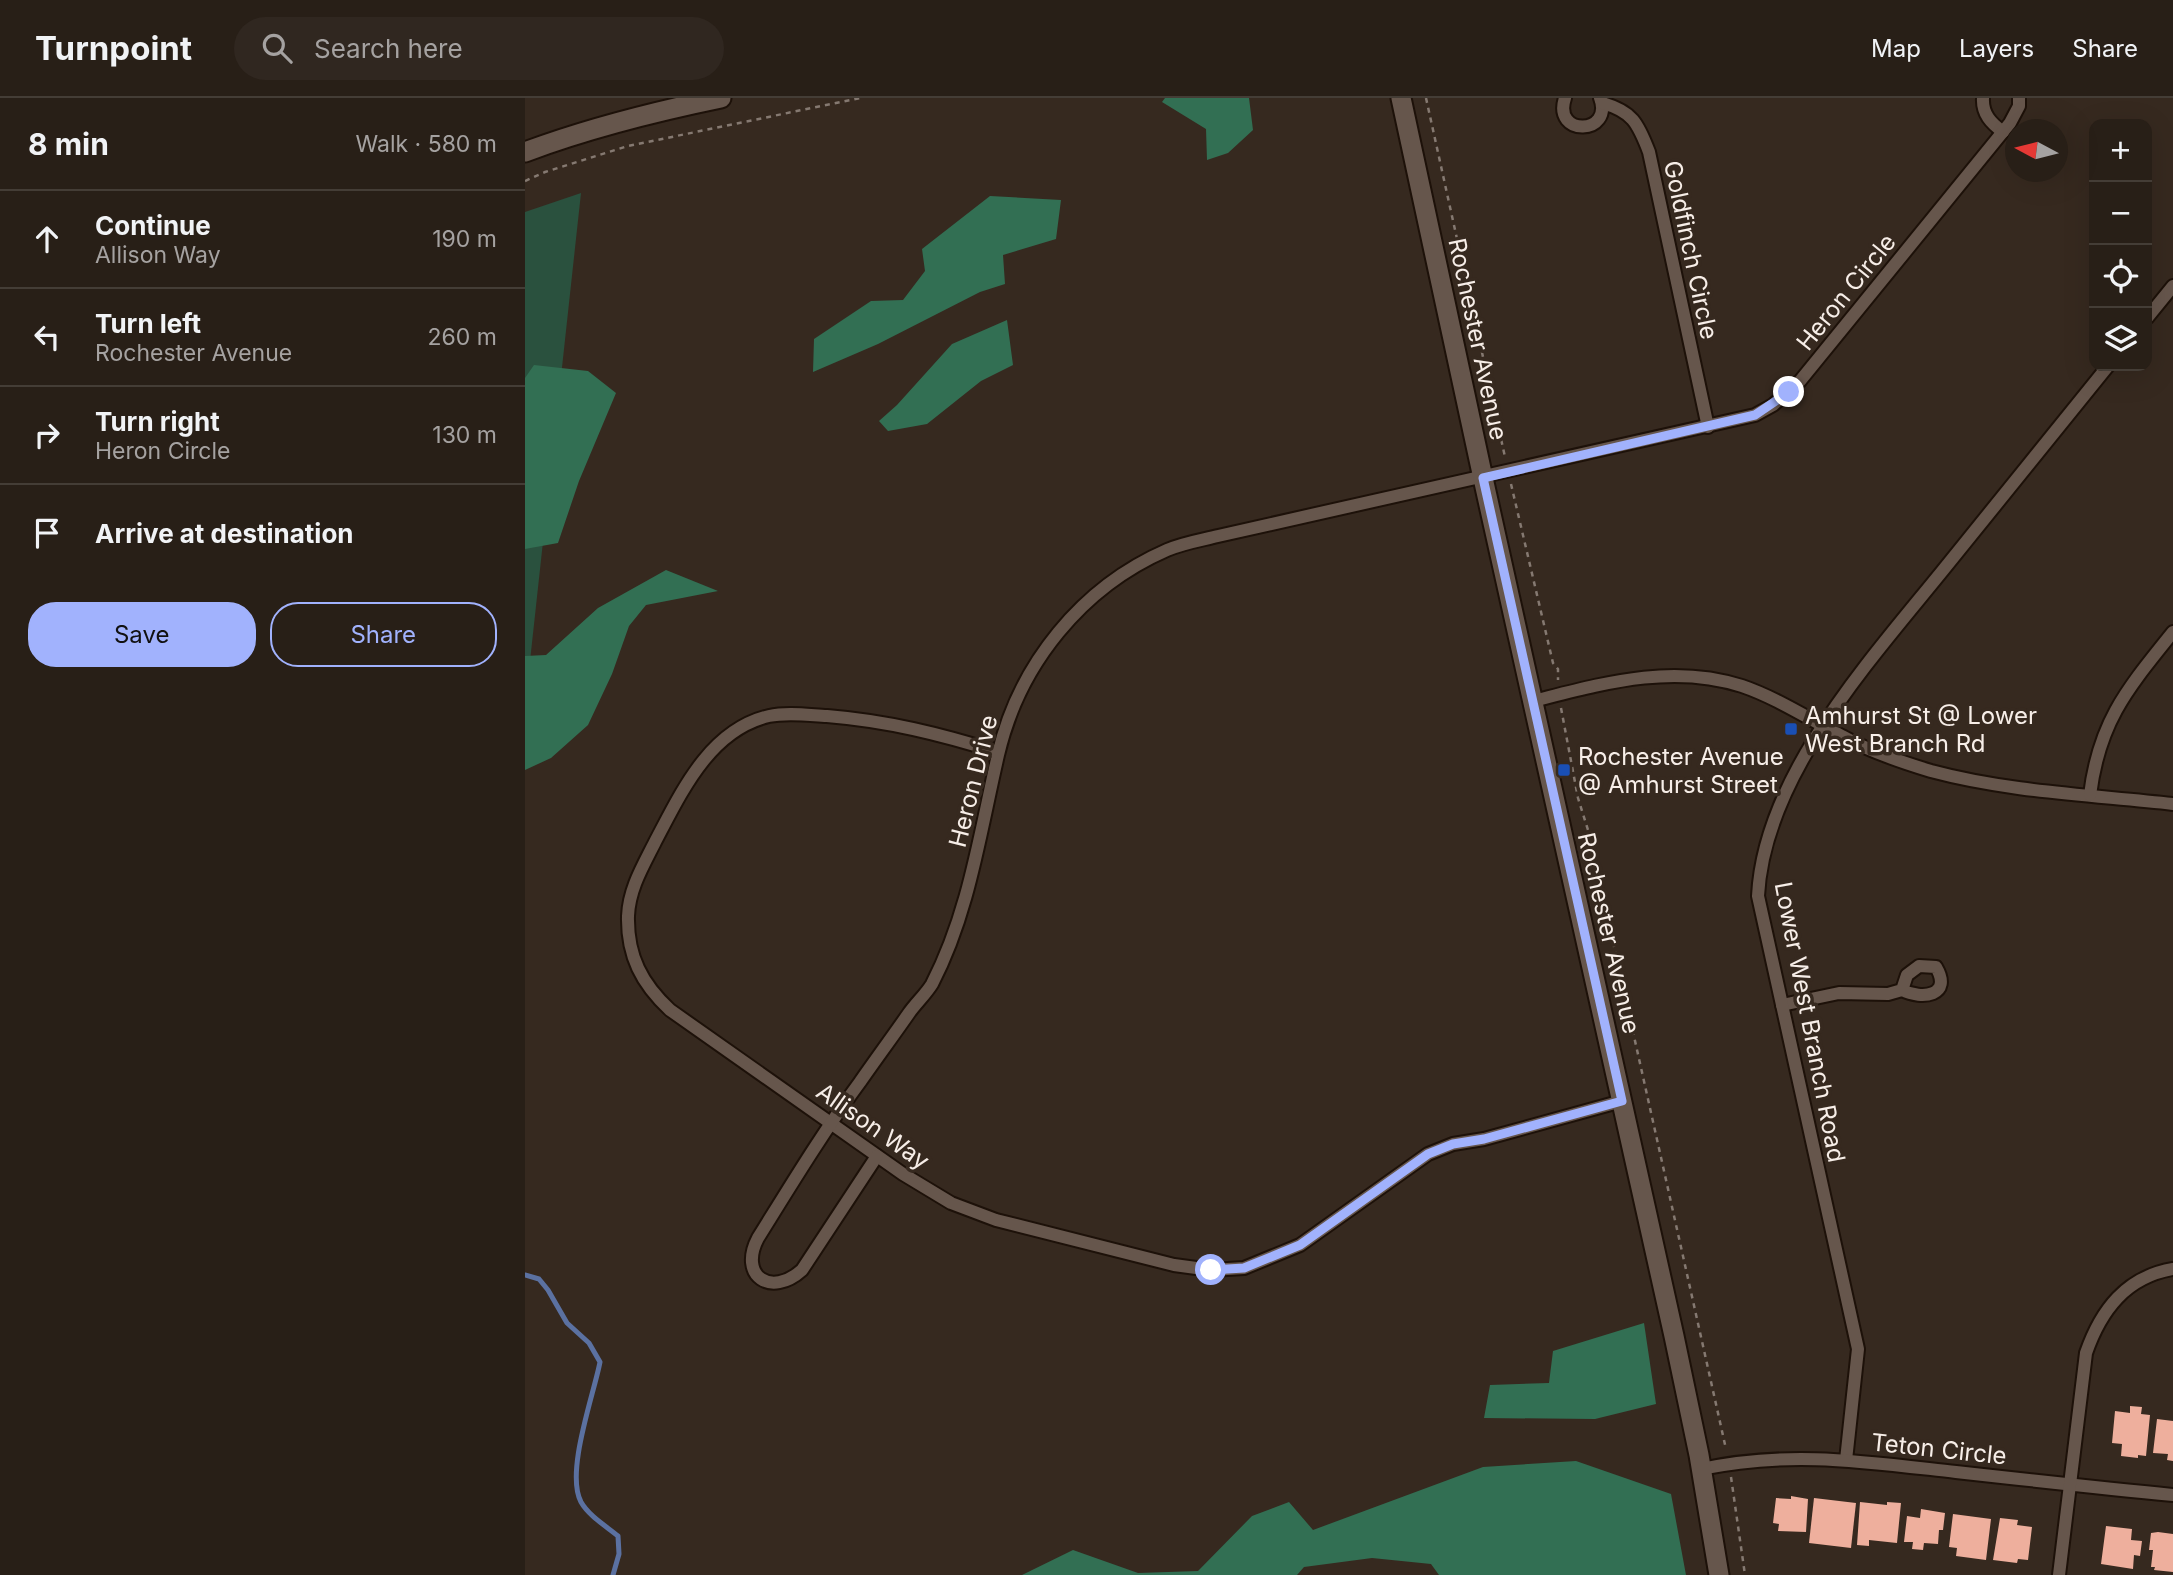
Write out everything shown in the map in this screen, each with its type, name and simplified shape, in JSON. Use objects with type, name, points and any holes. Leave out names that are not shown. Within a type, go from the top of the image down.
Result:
[{"type":"main road","points":[[525,152],[572,134],[627,118],[721,98]]},
{"type":"main road","name":"Rochester Avenue","points":[[1401,98],[1622,1101],[1701,1469],[1719,1575]]},
{"type":"street","name":"Goldfinch Circle","points":[[1565,98],[1562,104],[1565,117],[1580,127],[1592,125],[1597,121],[1601,101],[1618,107],[1640,127],[1649,152],[1708,427]]},
{"type":"street","points":[[1983,98],[1989,121],[2003,132]]},
{"type":"street","name":"Heron Circle","points":[[1483,478],[1708,427],[1755,415],[1773,405],[1800,381],[2003,132],[2016,115],[2019,98]]},
{"type":"street","points":[[2152,312],[2173,286]]},
{"type":"street","name":"Lower West Branch Road","points":[[1846,1460],[1858,1349],[1758,896],[1759,871],[1787,792],[1821,725],[2104,371]]},
{"type":"street","name":"Heron Drive","points":[[877,1156],[802,1270],[791,1280],[779,1283],[761,1278],[753,1269],[753,1248],[830,1123],[930,986],[943,959],[957,924],[981,840],[998,752],[1011,711],[1030,672],[1053,636],[1081,605],[1114,579],[1170,549],[1483,478]]},
{"type":"street","points":[[2090,795],[2093,767],[2114,710],[2173,632]]},
{"type":"street","points":[[1533,701],[1644,677],[1706,678],[1762,694],[1875,751],[1929,770],[1985,783],[2173,804]]},
{"type":"street","name":"Allison Way","points":[[998,752],[934,732],[873,720],[800,714],[769,716],[738,728],[710,752],[685,784],[637,877],[628,915],[629,934],[639,972],[651,992],[670,1010],[830,1123],[903,1174],[951,1203],[996,1220],[1174,1265],[1211,1270],[1244,1268],[1300,1245],[1428,1154],[1453,1144],[1484,1139],[1622,1101]]},
{"type":"street","points":[[1782,1005],[1839,993],[1888,994],[1902,990]]},
{"type":"street","points":[[2059,1575],[2085,1353],[2094,1329],[2108,1307],[2133,1284],[2160,1271],[2173,1269]]},
{"type":"street","name":"Teton Circle","points":[[1701,1469],[1729,1463],[1791,1457],[1846,1460],[2173,1495]]},
{"type":"path","points":[[525,181],[628,146],[860,98]]},
{"type":"path","points":[[1426,98],[1508,472],[1553,663],[1558,670],[1558,695],[1578,798],[1588,830],[1729,1463],[1745,1575]]},
{"type":"green space","points":[[1165,98],[1249,98],[1253,130],[1228,153],[1207,160],[1206,129],[1162,102]]},
{"type":"green space","points":[[581,193],[525,707],[525,212]]},
{"type":"green space","points":[[990,196],[1061,200],[1056,239],[1003,255],[1005,284],[980,292],[878,344],[813,372],[814,339],[871,301],[903,300],[925,271],[922,249]]},
{"type":"green space","points":[[1007,320],[1013,365],[981,381],[927,424],[888,431],[879,421],[952,344]]},
{"type":"green space","points":[[534,365],[588,371],[616,393],[579,481],[558,543],[525,549],[525,378]]},
{"type":"green space","points":[[666,570],[718,591],[646,605],[629,626],[612,674],[588,725],[551,758],[525,770],[525,656],[546,655],[598,608]]},
{"type":"green space","points":[[1644,1323],[1656,1404],[1595,1419],[1484,1418],[1490,1385],[1549,1383],[1553,1351]]},
{"type":"green space","points":[[1576,1461],[1671,1494],[1686,1575],[1439,1575],[1431,1564],[1372,1558],[1304,1567],[1297,1575],[1022,1575],[1073,1550],[1138,1573],[1198,1571],[1252,1516],[1289,1502],[1313,1530],[1483,1467]]},
{"type":"building","points":[[2130,1406],[2142,1407],[2141,1414],[2150,1415],[2146,1456],[2138,1455],[2138,1458],[2121,1456],[2122,1444],[2112,1443],[2115,1411],[2130,1413]]},
{"type":"building","points":[[2157,1419],[2173,1421],[2173,1461],[2167,1460],[2168,1454],[2153,1453]]},
{"type":"building","points":[[1791,1496],[1808,1499],[1806,1532],[1778,1531],[1779,1524],[1773,1523],[1776,1498],[1791,1499]]},
{"type":"building","points":[[1814,1498],[1856,1503],[1851,1548],[1809,1543]]},
{"type":"building","points":[[1860,1502],[1887,1505],[1887,1502],[1901,1503],[1897,1543],[1869,1540],[1869,1546],[1857,1545]]},
{"type":"building","points":[[1921,1509],[1945,1513],[1943,1530],[1939,1530],[1938,1544],[1924,1543],[1923,1550],[1912,1549],[1913,1542],[1904,1542],[1907,1516],[1920,1518]]},
{"type":"building","points":[[1953,1514],[1991,1519],[1986,1560],[1956,1556],[1957,1548],[1949,1547]]},
{"type":"building","points":[[2000,1518],[2018,1520],[2017,1525],[2032,1527],[2028,1560],[2018,1559],[2017,1563],[1993,1560]]},
{"type":"building","points":[[2106,1526],[2132,1529],[2131,1540],[2142,1541],[2140,1556],[2134,1555],[2133,1569],[2101,1564]]},
{"type":"building","points":[[2151,1533],[2173,1534],[2173,1572],[2154,1570],[2155,1567],[2151,1567]]},
{"type":"waterway","points":[[525,1275],[539,1279],[567,1323],[589,1343],[600,1362],[578,1453],[577,1489],[588,1512],[618,1536],[619,1554],[613,1575]]},
{"type":"place","name":"Amhurst St @ Lower West Branch Rd","points":[[1791,729]]},
{"type":"place","name":"Rochester Avenue @ Amhurst Street","points":[[1564,770]]},
{"type":"route","points":[[1211,1270],[1244,1268],[1300,1245],[1428,1154],[1453,1144],[1484,1139],[1622,1101],[1483,478],[1755,415],[1789,392]]}]
